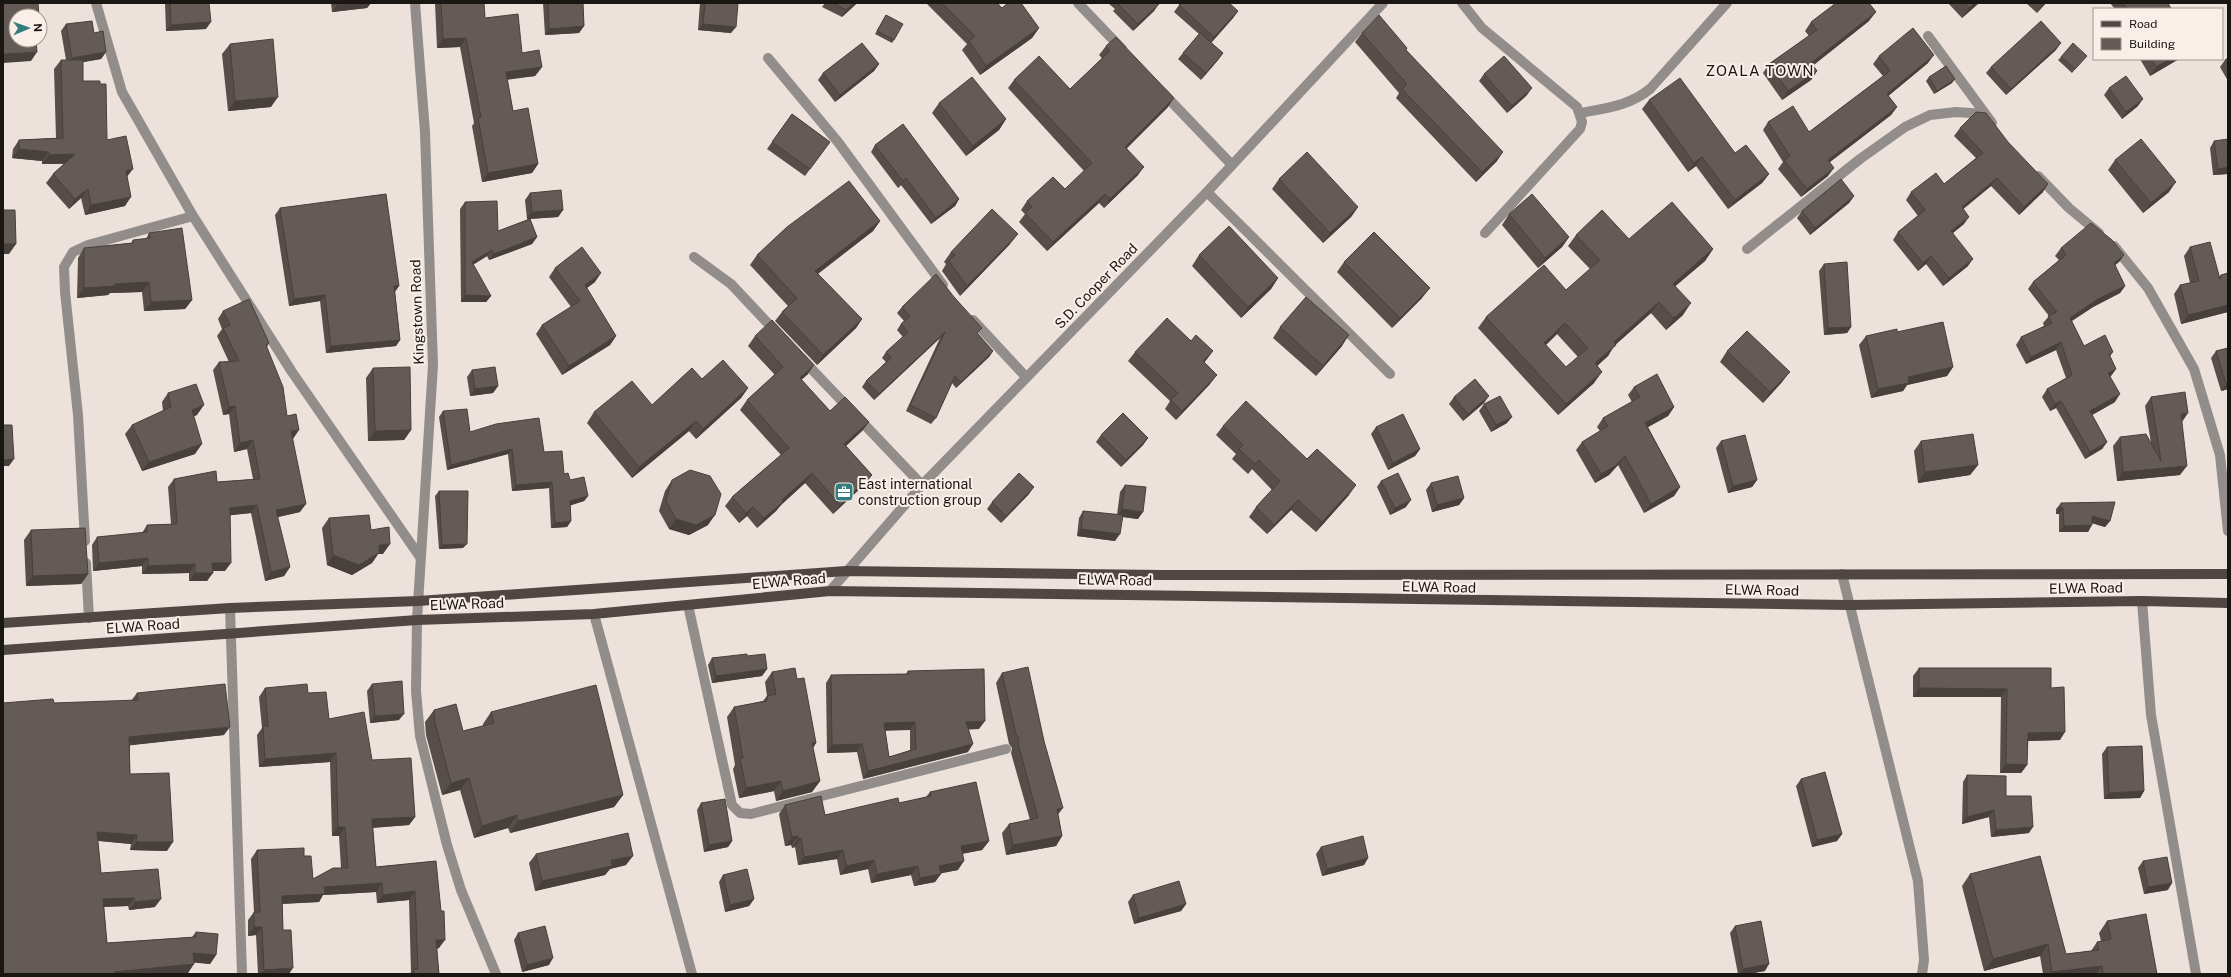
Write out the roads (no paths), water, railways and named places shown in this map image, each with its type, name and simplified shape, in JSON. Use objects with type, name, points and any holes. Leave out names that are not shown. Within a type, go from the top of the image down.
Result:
[{"type":"main road","name":"ELWA Road","points":[[3,623],[230,608],[418,601],[846,571],[1163,576],[2228,574]]},
{"type":"main road","name":"ELWA Road","points":[[3,650],[417,620],[594,614],[830,591],[1849,605],[2142,601],[2228,603]]},
{"type":"street","points":[[96,3],[122,92],[193,216],[292,372],[420,557]]},
{"type":"street","name":"Kingstown Road","points":[[415,3],[425,132],[433,365],[420,557],[416,691],[420,736],[447,845],[461,890],[496,974]]},
{"type":"street","points":[[1078,3],[1131,59]]},
{"type":"street","name":"S.D. Cooper Road","points":[[830,591],[922,485],[1208,192],[1383,3]]},
{"type":"street","points":[[1462,3],[1482,28],[1577,107],[1581,113],[1582,122],[1580,129],[1485,233]]},
{"type":"street","points":[[1581,113],[1622,106],[1639,98],[1650,89],[1727,3]]},
{"type":"street","points":[[1928,36],[1999,133]]},
{"type":"street","points":[[768,58],[838,142],[949,293]]},
{"type":"street","points":[[1158,87],[1232,165]]},
{"type":"street","points":[[1747,249],[1860,159],[1906,127],[1930,115],[1956,112],[1985,114]]},
{"type":"street","points":[[2030,168],[2069,208],[2112,243],[2148,288],[2194,369],[2220,455],[2228,531]]},
{"type":"street","points":[[1208,192],[1390,374]]},
{"type":"street","points":[[89,618],[78,415],[65,292],[64,267],[73,252],[88,245],[193,216]]},
{"type":"street","points":[[694,257],[731,284],[785,341]]},
{"type":"street","points":[[964,310],[1026,377]]},
{"type":"street","points":[[796,353],[922,485]]},
{"type":"street","points":[[1842,574],[1918,881],[1924,960],[1922,974]]},
{"type":"street","points":[[2142,601],[2151,715],[2196,974]]},
{"type":"street","points":[[688,604],[732,805],[740,812],[751,814],[1006,750]]},
{"type":"street","points":[[230,608],[242,974]]},
{"type":"street","points":[[594,614],[692,974]]},
{"type":"place","name":"East international construction group","points":[[844,492]]},
{"type":"district","name":"ZOALA TOWN","points":[[1760,71]]}]
